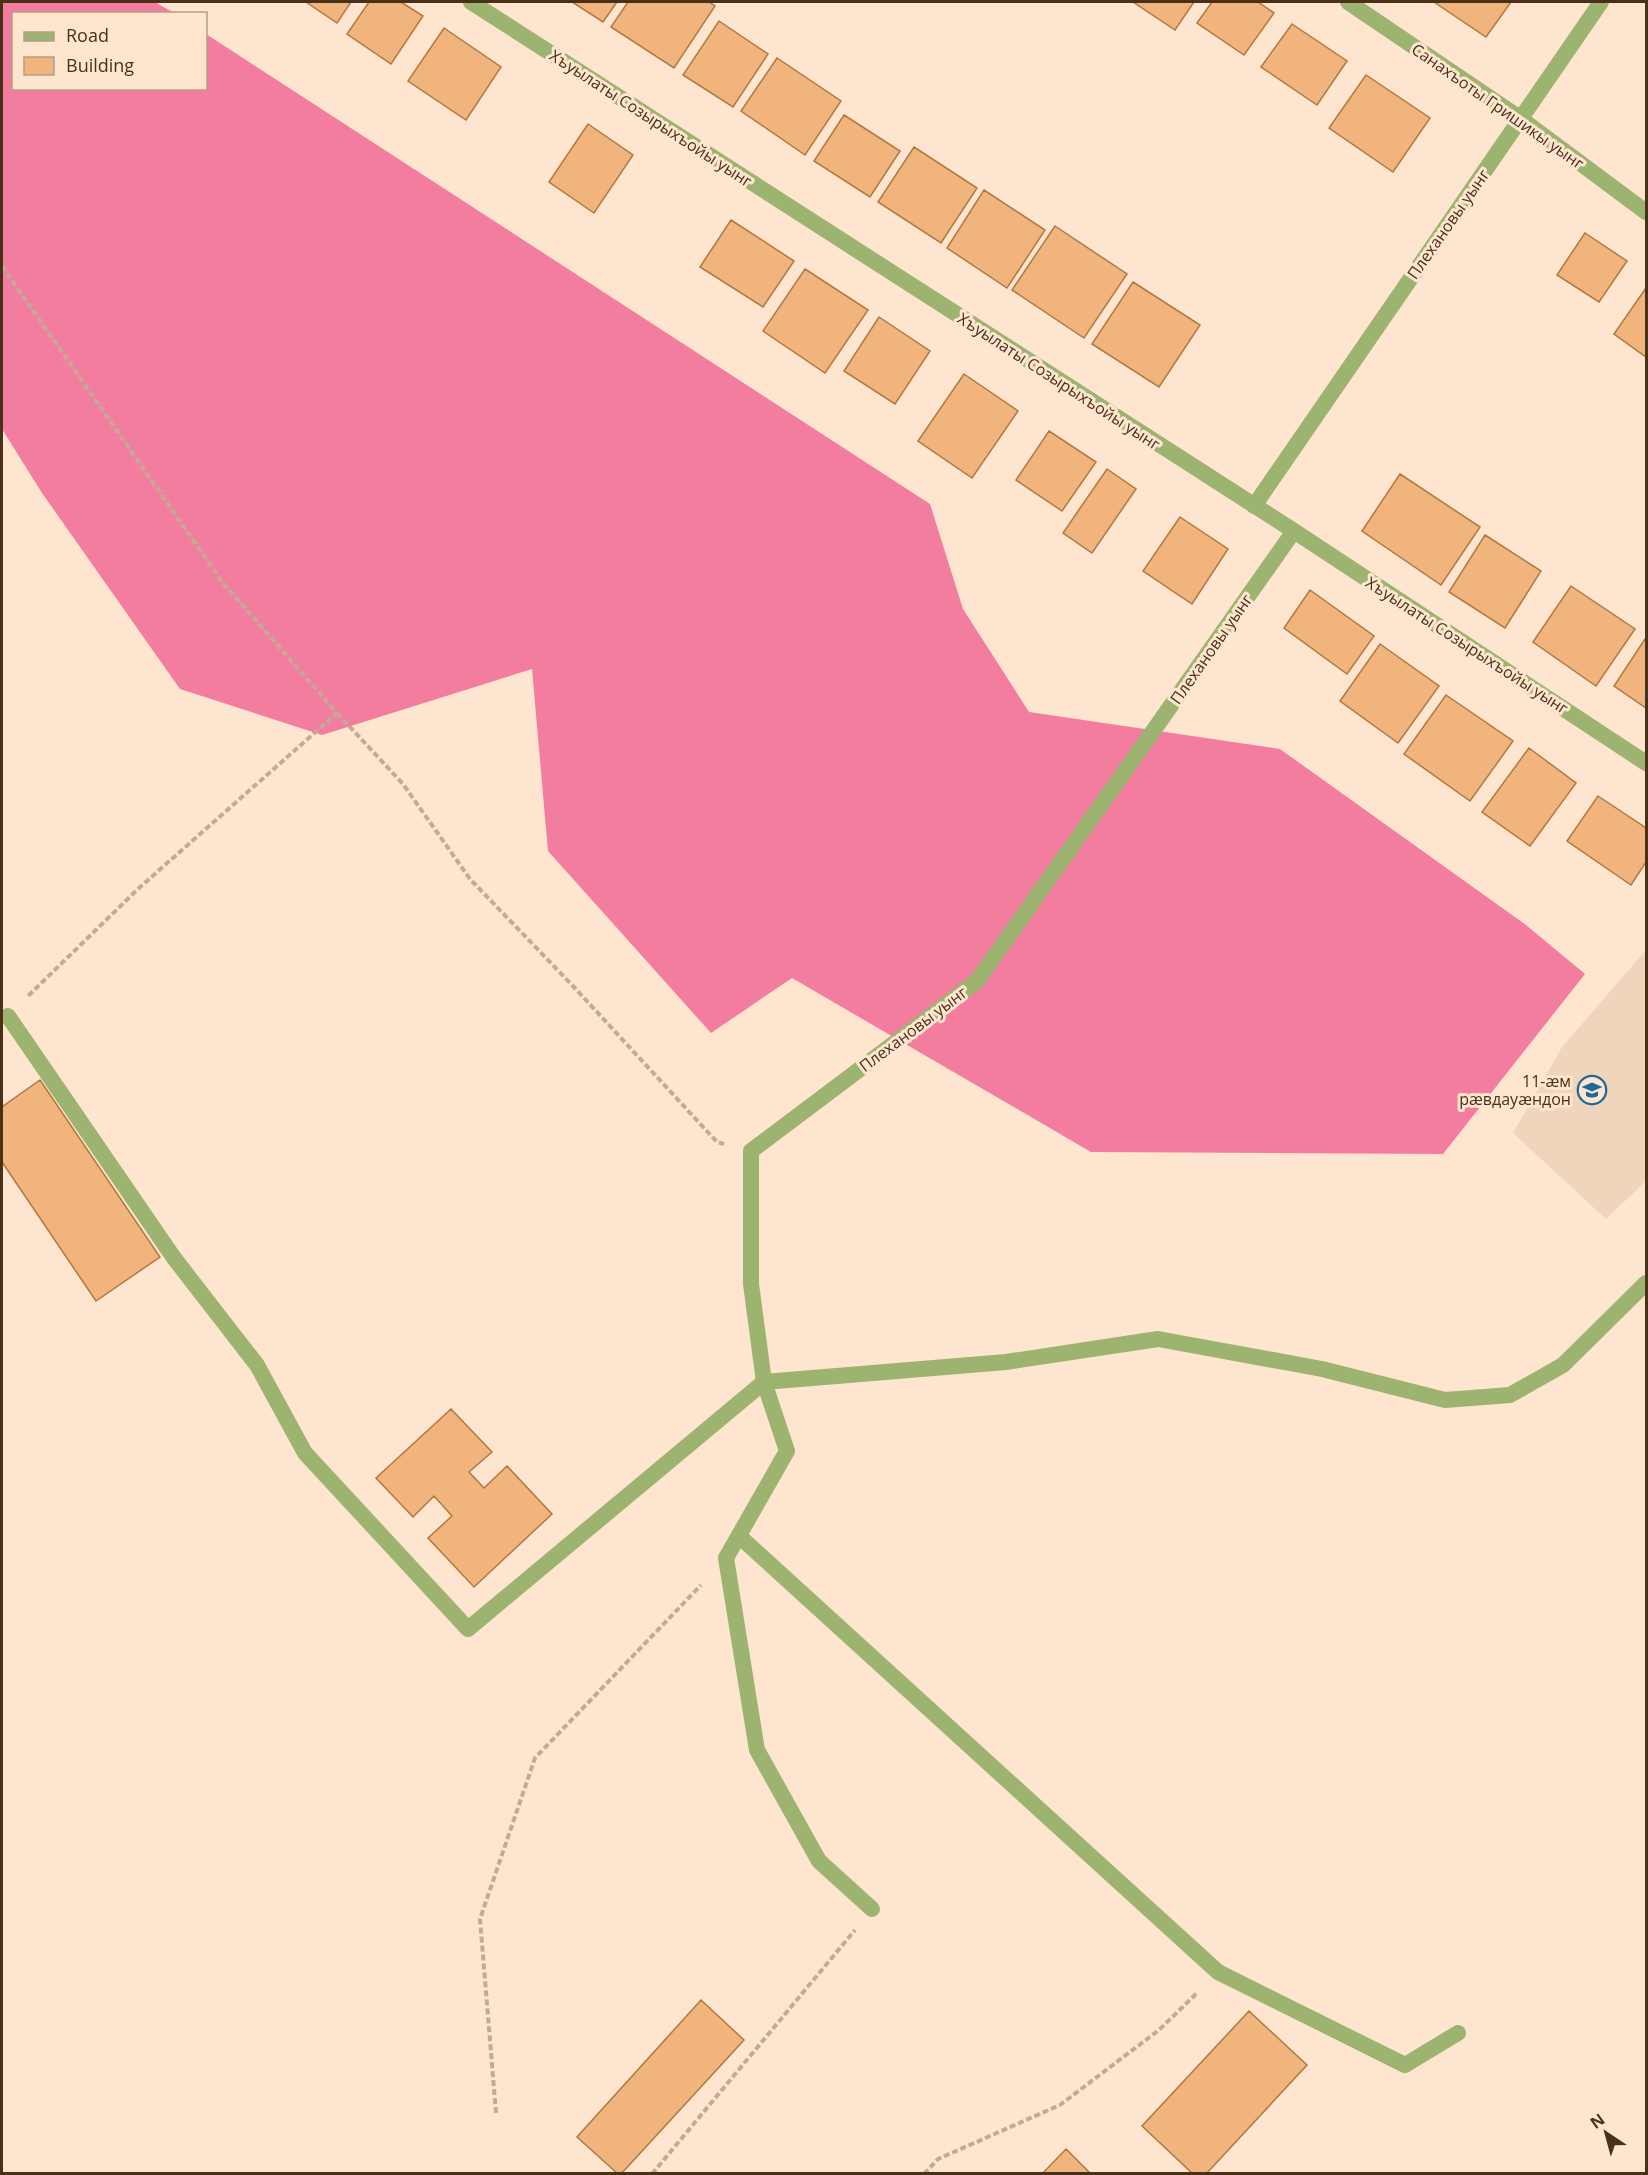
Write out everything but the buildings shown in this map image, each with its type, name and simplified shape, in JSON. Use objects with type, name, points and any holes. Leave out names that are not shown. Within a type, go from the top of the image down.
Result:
[{"type":"street","name":"Хъуылаты Созырыхъойы уынг","points":[[471,2],[1294,531],[1647,763]]},
{"type":"street","name":"Санахъоты Гришикы уынг","points":[[1348,2],[1521,119],[1647,212]]},
{"type":"street","name":"Плехановы уынг","points":[[1254,506],[1601,2]]},
{"type":"street","name":"Плехановы уынг","points":[[751,1151],[977,981],[1294,531]]},
{"type":"street","points":[[8,1016],[174,1258],[256,1365],[305,1453],[468,1629],[764,1382],[1006,1362],[1158,1339],[1322,1369],[1445,1400],[1510,1395],[1563,1365],[1647,1283]]},
{"type":"street","points":[[751,1151],[751,1284],[764,1382],[787,1451],[726,1558],[757,1750],[819,1862],[872,1909]]},
{"type":"street","points":[[739,1536],[1218,1972],[1405,2065],[1458,2033]]},
{"type":"path","points":[[2,266],[223,583],[337,713],[403,784],[470,879],[717,1142],[751,1151]]},
{"type":"path","points":[[8,1016],[139,888],[337,713]]},
{"type":"path","points":[[496,2113],[480,1919],[535,1758],[726,1558]]},
{"type":"path","points":[[652,2174],[872,1909]]},
{"type":"path","points":[[924,2174],[938,2159],[1060,2105],[1159,2030],[1218,1972]]},
{"type":"shaded area","points":[[2,2],[155,2],[172,12],[12,12],[12,90],[207,90],[207,35],[930,504],[963,609],[1029,712],[1280,749],[1526,925],[1585,974],[1443,1154],[1091,1152],[792,978],[711,1033],[548,851],[532,669],[322,735],[180,689],[42,493],[2,429]]},
{"type":"shaded area","name":"11-æм рӕвдауӕндон","points":[[1646,950],[1646,1181],[1606,1219],[1513,1133],[1562,1047]]},
{"type":"place","name":"11-æм рӕвдауӕндон","points":[[1592,1090]]}]
